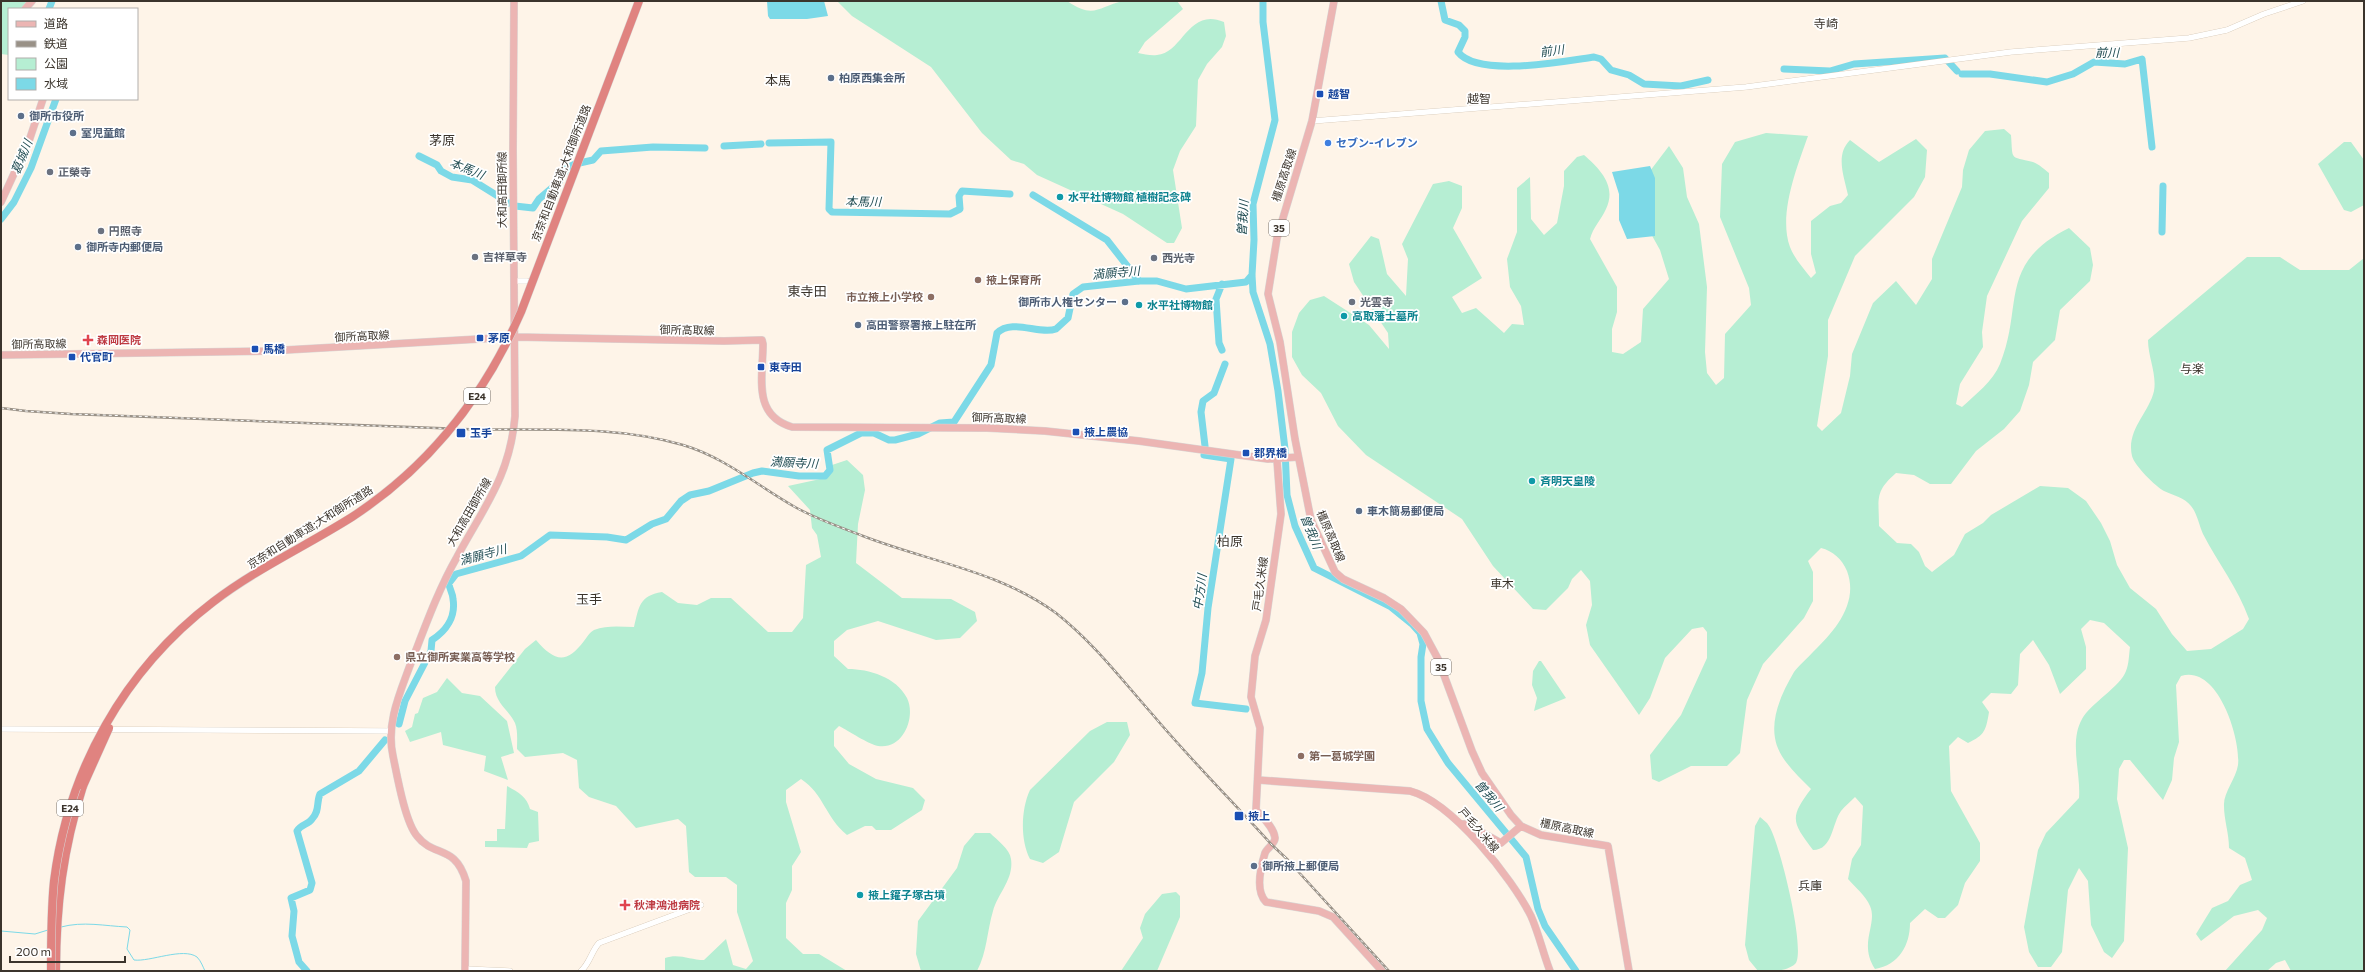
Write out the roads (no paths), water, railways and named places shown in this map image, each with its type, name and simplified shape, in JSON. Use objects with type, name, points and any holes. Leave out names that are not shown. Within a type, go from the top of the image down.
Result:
[{"type":"highway","name":"京奈和自動車道;大和御所道路","points":[[51,971],[54,881],[68,814],[81,774],[99,735],[122,697],[147,664],[181,629],[214,602],[253,576],[352,516],[390,490],[440,443],[469,407],[499,359],[521,312],[639,1]]},
{"type":"highway","name":"京奈和自動車道;大和御所道路","points":[[57,971],[57,920],[64,857],[83,786],[114,718],[147,664]]},
{"type":"main road","name":"大和高田御所線","points":[[465,970],[466,881],[463,872],[454,858],[423,842],[413,829],[392,754],[391,731],[396,703],[436,597],[457,557],[487,506],[506,465],[515,416],[514,1]]},
{"type":"main road","name":"橿原高取線","points":[[1334,1],[1312,121],[1278,232],[1268,294],[1280,342],[1297,457],[1311,520],[1330,566],[1342,579],[1384,598],[1401,609],[1424,633],[1436,653],[1472,751],[1482,773],[1519,827],[1541,835],[1608,846],[1629,971]]},
{"type":"main road","points":[[1,202],[29,141],[44,100]]},
{"type":"main road","name":"御所高取線","points":[[1,355],[268,352],[515,337],[724,341],[760,340],[763,344],[763,400],[774,419],[781,423],[806,427],[987,428],[1083,434],[1278,460],[1297,457]]},
{"type":"main road","name":"戸毛久米線","points":[[1278,460],[1282,514],[1266,620],[1255,656],[1251,697],[1260,728],[1256,810],[1269,824],[1275,836],[1274,841],[1265,852],[1260,879],[1264,900],[1277,905],[1319,911],[1334,917],[1382,971]]},
{"type":"main road","name":"戸毛久米線","points":[[1258,780],[1410,791],[1417,793],[1448,812],[1462,824],[1525,906],[1538,934],[1550,971]]},
{"type":"main road","points":[[1462,824],[1467,824],[1501,843],[1519,827]]},
{"type":"street","points":[[1312,121],[1746,87],[2011,52],[2200,37],[2227,30],[2303,1]]},
{"type":"street","points":[[514,281],[527,281]]},
{"type":"street","points":[[1,729],[391,731]]},
{"type":"street","points":[[581,971],[587,966],[594,949],[599,943],[701,906]]},
{"type":"street","points":[[465,970],[510,971]]},
{"type":"water","points":[[767,1],[824,1],[828,16],[807,19],[770,19],[768,16]]},
{"type":"water","points":[[1650,166],[1655,178],[1655,236],[1627,239],[1619,220],[1619,194],[1612,172]]},
{"type":"waterway","name":"葛城川","points":[[49,8],[52,1]]},
{"type":"waterway","name":"曽我川","points":[[1263,1],[1263,22],[1275,120],[1253,204],[1253,292],[1270,344],[1278,391],[1285,449],[1287,495],[1295,526],[1314,568],[1391,607],[1412,624],[1420,633],[1423,644],[1421,657],[1421,701],[1427,729],[1448,763],[1526,857],[1538,909],[1545,926],[1576,971]]},
{"type":"waterway","name":"前川","points":[[1441,1],[1445,20],[1459,25],[1465,31],[1465,37],[1458,52],[1468,60],[1502,66],[1523,66],[1594,57],[1601,59],[1611,70],[1629,75],[1644,84],[1681,86],[1708,80]]},
{"type":"waterway","name":"前川","points":[[1784,69],[1830,71],[1854,64],[1945,58],[1957,71]]},
{"type":"waterway","name":"前川","points":[[1962,74],[1990,74],[2047,82],[2073,74],[2094,62],[2125,64],[2142,59],[2152,147]]},
{"type":"waterway","name":"葛城川","points":[[1,219],[14,202],[31,168],[56,100]]},
{"type":"waterway","name":"本馬川","points":[[769,143],[831,142],[829,209],[832,212],[950,214],[960,209],[959,196],[962,191],[1010,194]]},
{"type":"waterway","name":"本馬川","points":[[724,146],[761,144]]},
{"type":"waterway","name":"本馬川","points":[[515,206],[533,208],[539,199],[559,182],[567,168],[575,164],[593,160],[601,151],[653,147],[705,148]]},
{"type":"waterway","name":"本馬川","points":[[419,156],[437,165],[441,171],[452,177],[472,180],[509,203]]},
{"type":"waterway","name":"前川","points":[[2162,232],[2163,186]]},
{"type":"waterway","name":"本馬川","points":[[1033,195],[1107,240],[1139,281]]},
{"type":"waterway","name":"満願寺川","points":[[399,724],[405,701],[431,651],[432,640],[446,628],[451,618],[454,606],[449,583],[456,574],[521,556],[550,535],[607,537],[626,540],[652,524],[666,519],[681,501],[690,495],[709,491],[753,473],[762,471],[799,476],[825,476],[830,470],[827,450],[861,433],[874,433],[889,440],[895,440],[918,434],[940,423],[954,422],[991,365],[997,333],[1010,327],[1042,330],[1056,329],[1068,318],[1073,294],[1083,287],[1139,281],[1157,281],[1186,289],[1246,282],[1252,275]]},
{"type":"waterway","name":"中方川","points":[[1222,284],[1216,299],[1219,343],[1222,350]]},
{"type":"waterway","name":"中方川","points":[[1205,446],[1201,412],[1203,401],[1214,393],[1225,364]]},
{"type":"waterway","name":"中方川","points":[[1204,455],[1231,459],[1208,608],[1202,673],[1195,703],[1246,709]]},
{"type":"waterway","name":"満願寺川","points":[[307,971],[299,962],[292,936],[294,911],[291,898],[310,890],[312,883],[297,831],[300,827],[310,821],[316,813],[320,794],[359,771],[385,740]]},
{"type":"waterway","points":[[61,927],[78,924],[127,927],[130,930],[127,949],[134,960],[175,954],[191,954],[197,957],[205,971]]},
{"type":"waterway","points":[[1,931],[35,934],[48,930]]},
{"type":"railway","points":[[1,408],[71,414],[364,426],[601,431],[656,438],[698,450],[727,464],[781,499],[811,515],[887,545],[987,577],[1011,587],[1056,613],[1095,649],[1167,732],[1271,844],[1288,860]]},
{"type":"railway","points":[[1284,856],[1389,971]]},
{"type":"place","name":"柏原西集会所","points":[[831,78]]},
{"type":"place","name":"越智","points":[[1320,94]]},
{"type":"place","name":"御所市役所","points":[[21,116]]},
{"type":"place","name":"室児童館","points":[[73,133]]},
{"type":"place","name":"セブン-イレブン","points":[[1328,143]]},
{"type":"place","name":"正榮寺","points":[[50,172]]},
{"type":"place","name":"水平社博物館 植樹記念碑","points":[[1060,197]]},
{"type":"place","name":"円照寺","points":[[101,231]]},
{"type":"place","name":"御所寺内郵便局","points":[[78,247]]},
{"type":"place","name":"吉祥草寺","points":[[475,257]]},
{"type":"place","name":"西光寺","points":[[1154,258]]},
{"type":"place","name":"掖上保育所","points":[[978,280]]},
{"type":"place","name":"市立掖上小学校","points":[[931,297]]},
{"type":"place","name":"御所市人権センター","points":[[1125,302]]},
{"type":"place","name":"光雲寺","points":[[1352,302]]},
{"type":"place","name":"水平社博物館","points":[[1139,305]]},
{"type":"place","name":"高取藩士墓所","points":[[1344,316]]},
{"type":"place","name":"高田警察署掖上駐在所","points":[[858,325]]},
{"type":"place","name":"茅原","points":[[480,338]]},
{"type":"place","name":"森岡医院","points":[[88,340]]},
{"type":"place","name":"馬橋","points":[[255,349]]},
{"type":"place","name":"代官町","points":[[72,357]]},
{"type":"place","name":"東寺田","points":[[761,367]]},
{"type":"place","name":"掖上農協","points":[[1076,432]]},
{"type":"place","name":"玉手","points":[[461,433]]},
{"type":"place","name":"郡界橋","points":[[1246,453]]},
{"type":"place","name":"斉明天皇陵","points":[[1532,481]]},
{"type":"place","name":"車木簡易郵便局","points":[[1359,511]]},
{"type":"place","name":"県立御所実業高等学校","points":[[397,657]]},
{"type":"place","name":"第一葛城学園","points":[[1301,756]]},
{"type":"place","name":"掖上","points":[[1239,816]]},
{"type":"place","name":"御所掖上郵便局","points":[[1254,866]]},
{"type":"place","name":"掖上鑵子塚古墳","points":[[860,895]]},
{"type":"place","name":"秋津鴻池病院","points":[[625,905]]},
{"type":"district","name":"寺崎","points":[[1826,24]]},
{"type":"district","name":"本馬","points":[[778,80]]},
{"type":"district","name":"越智","points":[[1479,99]]},
{"type":"district","name":"茅原","points":[[442,140]]},
{"type":"district","name":"東寺田","points":[[807,291]]},
{"type":"district","name":"与楽","points":[[2192,369]]},
{"type":"district","name":"柏原","points":[[1230,541]]},
{"type":"district","name":"車木","points":[[1502,584]]},
{"type":"district","name":"玉手","points":[[589,599]]},
{"type":"district","name":"兵庫","points":[[1810,886]]}]
